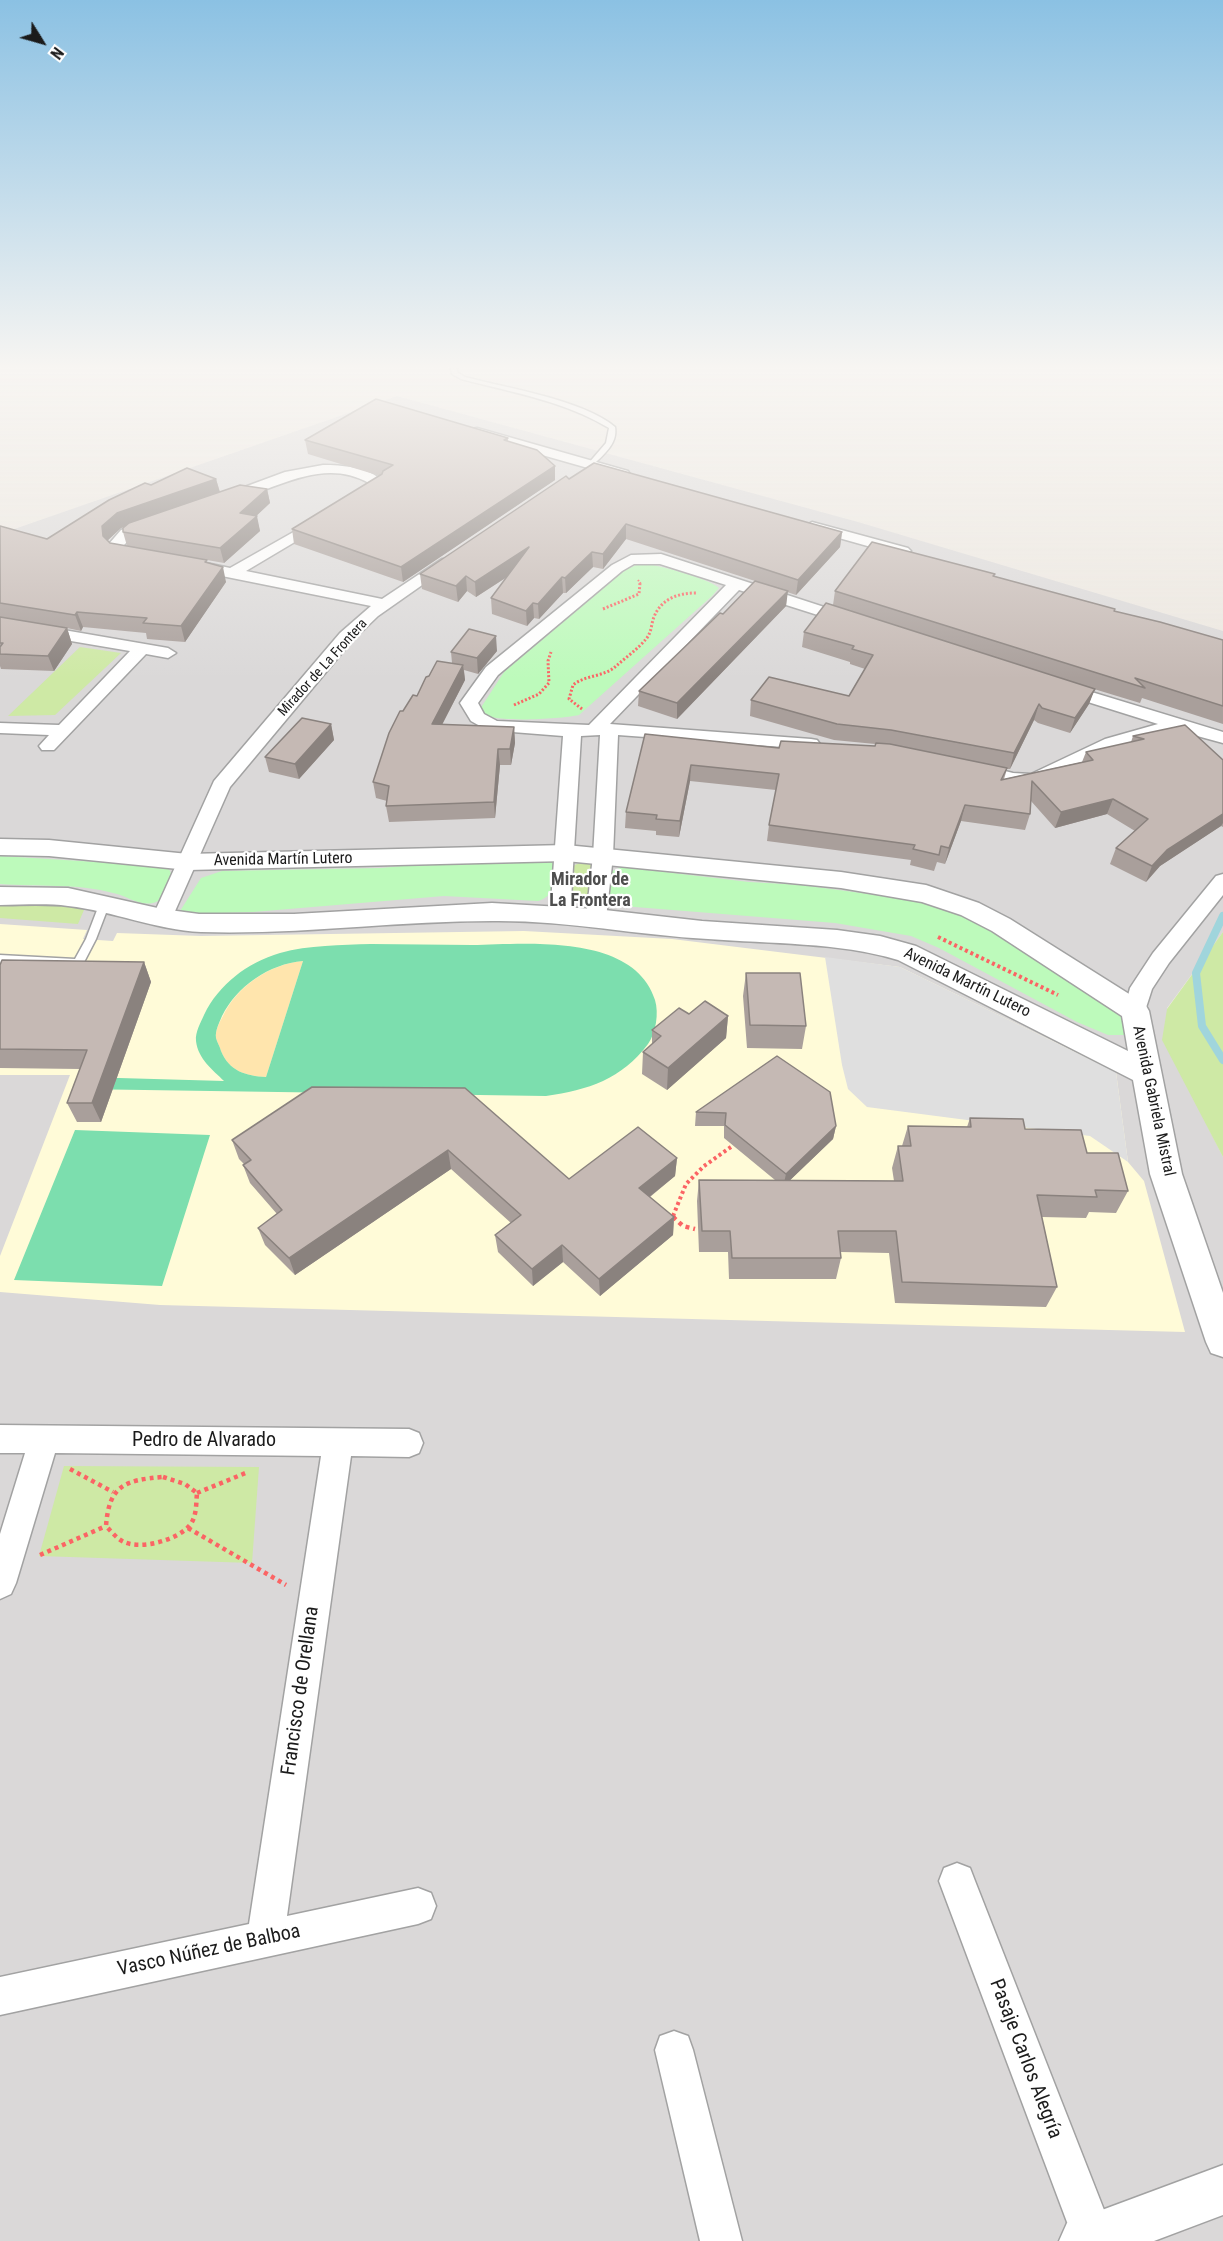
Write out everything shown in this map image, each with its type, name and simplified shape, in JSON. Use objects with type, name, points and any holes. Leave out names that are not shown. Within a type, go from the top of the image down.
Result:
[{"type":"street","points":[[214,502],[308,470]]},
{"type":"street","points":[[234,572],[374,490],[376,482],[347,470],[340,470]]},
{"type":"street","points":[[570,478],[583,470]]},
{"type":"street","points":[[607,470],[634,477]]},
{"type":"street","points":[[154,558],[120,553],[117,549],[117,541],[127,533],[171,518]]},
{"type":"street","points":[[797,522],[914,554]]},
{"type":"street","name":"Mirador de La Frontera","points":[[162,918],[221,785],[346,637],[389,601],[463,551]]},
{"type":"street","points":[[828,746],[603,725],[572,731],[493,726],[477,717],[469,703],[492,671],[620,566],[641,559],[661,559],[873,627]]},
{"type":"street","points":[[177,562],[389,601]]},
{"type":"street","points":[[596,918],[603,856],[603,725],[736,584]]},
{"type":"street","points":[[0,624],[168,653]]},
{"type":"street","points":[[48,746],[142,649]]},
{"type":"street","points":[[1043,682],[1220,738]]},
{"type":"street","points":[[958,766],[1013,779],[1034,780],[1112,743],[1148,731],[1180,725]]},
{"type":"street","points":[[0,728],[62,730]]},
{"type":"street","points":[[560,916],[566,853],[572,731]]},
{"type":"street","name":"Avenida Martín Lutero","points":[[0,847],[49,848],[188,862],[566,853],[842,880],[926,894],[970,909],[1001,925],[1134,1011]]},
{"type":"street","name":"Avenida Gabriela Mistral","points":[[1223,882],[1161,957],[1141,988],[1134,1011],[1166,1174],[1223,1342]]},
{"type":"street","name":"Avenida Martín Lutero","points":[[0,896],[48,896],[162,918],[239,923],[294,923],[492,912],[596,918],[702,930],[837,939],[898,950],[1017,1007],[1146,1073]]},
{"type":"street","name":"Pedro de Alvarado","points":[[0,1439],[409,1443]]},
{"type":"street","points":[[4,1571],[44,1440]]},
{"type":"street","name":"Francisco de Orellana","points":[[265,1939],[338,1442]]},
{"type":"street","name":"Pasaje Carlos Alegría","points":[[957,1881],[1090,2239]]},
{"type":"street","name":"Vasco Núñez de Balboa","points":[[0,1996],[418,1906]]},
{"type":"street","points":[[674,2050],[722,2241]]},
{"type":"street","points":[[1090,2239],[1223,2190]]},
{"type":"lane","points":[[0,959],[78,963],[91,939],[104,905]]},
{"type":"path","points":[[599,611],[639,594],[641,585],[636,575],[620,566]]},
{"type":"path","points":[[603,725],[572,704],[568,696],[573,685],[612,669],[644,641],[650,633],[657,609],[669,598],[693,593],[723,598]]},
{"type":"path","points":[[469,703],[500,708],[517,705],[539,694],[549,683],[548,661],[556,646]]},
{"type":"path","points":[[673,1217],[684,1187],[731,1147]]},
{"type":"path","points":[[668,1213],[683,1226],[695,1229]]},
{"type":"path","points":[[163,1477],[185,1484],[197,1493],[196,1510],[188,1528],[169,1537],[144,1544],[123,1542],[106,1526],[106,1510],[113,1492],[130,1481],[163,1477]]},
{"type":"path","points":[[4,1571],[106,1526]]},
{"type":"path","points":[[188,1528],[252,1563],[314,1603]]},
{"type":"shaded area","points":[[185,470],[666,470],[858,522],[1223,631],[1223,932],[1167,1008],[1207,1125],[1223,1157],[1223,2241],[0,2241],[0,534]]},
{"type":"shaded area","points":[[0,924],[87,930],[83,939],[113,941],[117,933],[201,936],[524,931],[672,939],[900,967],[1116,1072],[1128,1162],[1144,1181],[1185,1332],[160,1305],[0,1292],[0,1256],[70,1075],[0,1075]]},
{"type":"shaded area","points":[[825,957],[900,967],[1116,1072],[1128,1162],[1090,1136],[867,1107],[848,1089]]},
{"type":"green space","points":[[640,563],[693,576],[719,588],[579,715],[544,719],[501,719],[482,714],[480,709],[504,672],[624,571]]},
{"type":"green space","points":[[80,647],[121,653],[55,715],[8,716]]},
{"type":"green space","points":[[0,856],[145,865],[169,869],[172,876],[158,901],[147,904],[113,893],[85,888],[0,884]]},
{"type":"green space","points":[[549,860],[557,863],[555,881],[548,895],[538,901],[444,896],[253,912],[189,914],[180,911],[201,878],[222,871],[381,868],[423,864]]},
{"type":"green space","points":[[579,863],[595,863],[589,899],[571,898],[573,866]]},
{"type":"green space","points":[[622,867],[749,882],[801,885],[921,901],[947,909],[988,927],[1125,1016],[1125,1035],[1108,1035],[1077,1022],[939,948],[911,936],[835,923],[606,904],[607,873]]},
{"type":"green space","points":[[0,901],[58,901],[84,910],[78,924],[0,918]]},
{"type":"green space","points":[[1223,932],[1223,1157],[1162,1040],[1167,1009]]},
{"type":"green space","points":[[360,944],[548,944],[602,953],[625,963],[643,978],[655,1000],[657,1017],[655,1029],[648,1044],[638,1056],[615,1074],[590,1086],[546,1096],[77,1089],[84,1077],[224,1081],[203,1059],[197,1047],[196,1038],[210,1004],[226,984],[245,969],[280,953],[314,947]],"holes":[[[303,961],[266,1077],[245,1074],[233,1068],[224,1058],[216,1040],[218,1027],[228,1005],[255,978],[278,967]]]},
{"type":"green space","points":[[75,1130],[210,1135],[162,1286],[14,1280]]},
{"type":"green space","points":[[64,1466],[259,1467],[252,1563],[39,1556]]},
{"type":"sand","points":[[303,961],[266,1077],[245,1074],[233,1068],[224,1058],[216,1038],[218,1027],[229,1005],[256,978],[279,967]]},
{"type":"building","points":[[184,470],[191,470],[216,479],[117,513],[102,526],[103,536],[110,543],[207,560],[205,562],[223,567],[181,626],[143,623],[147,618],[77,612],[75,615],[0,603],[0,526],[47,539],[109,500],[145,483],[151,485]]},
{"type":"building","points":[[550,470],[401,567],[292,529],[382,474],[383,471]]},
{"type":"building","points":[[584,470],[618,470],[842,532],[798,580],[626,524],[603,554],[592,552],[565,578],[562,577],[538,604],[533,603],[526,611],[491,598],[529,547],[475,582],[466,576],[456,586],[420,574],[566,476],[569,479]]},
{"type":"building","points":[[240,485],[267,489],[240,513],[257,516],[220,548],[123,532],[123,528],[129,523]]},
{"type":"building","points":[[872,542],[995,574],[993,576],[1223,640],[1223,706],[1135,678],[1145,688],[835,591]]},
{"type":"building","points":[[755,581],[788,591],[677,703],[639,691],[720,613],[723,614]]},
{"type":"building","points":[[826,603],[1095,689],[1075,718],[1042,708],[1039,704],[1014,753],[891,730],[837,724],[751,700],[769,677],[849,696],[873,655],[852,649],[854,646],[804,632]]},
{"type":"building","points":[[0,617],[67,628],[48,656],[0,654],[0,647],[3,643],[0,643]]},
{"type":"building","points":[[469,629],[496,636],[477,658],[451,652]]},
{"type":"building","points":[[437,661],[463,665],[432,724],[514,727],[510,749],[498,749],[494,802],[386,806],[389,786],[373,782],[389,733],[400,711],[403,711],[413,695],[417,696]]},
{"type":"building","points":[[302,718],[331,724],[295,764],[265,757]]},
{"type":"building","points":[[1185,725],[1223,760],[1223,814],[1167,850],[1152,866],[1116,848],[1148,819],[1113,799],[1061,812],[1032,781],[1030,814],[965,805],[949,848],[941,846],[939,855],[913,849],[915,845],[769,825],[779,774],[691,765],[680,821],[656,819],[657,815],[626,812],[645,734],[779,748],[781,741],[875,746],[876,743],[890,744],[1007,768],[1001,780],[1093,760],[1086,752],[1144,739],[1133,736]]},
{"type":"building","points":[[2,960],[144,962],[92,1103],[67,1103],[87,1050],[0,1049],[0,965]]},
{"type":"building","points":[[746,973],[800,973],[806,1026],[750,1025]]},
{"type":"building","points":[[705,1001],[728,1016],[668,1068],[643,1052],[661,1036],[652,1030],[679,1008],[689,1014]]},
{"type":"building","points":[[777,1056],[830,1092],[836,1126],[786,1174],[725,1125],[726,1113],[696,1112]]},
{"type":"building","points":[[312,1087],[465,1088],[569,1179],[638,1127],[677,1158],[639,1188],[674,1217],[599,1279],[562,1245],[532,1269],[495,1235],[521,1215],[448,1150],[289,1258],[258,1228],[282,1210],[243,1165],[251,1160],[232,1140]]},
{"type":"building","points":[[970,1118],[1023,1119],[1025,1129],[1081,1130],[1087,1153],[1118,1153],[1128,1191],[1095,1190],[1097,1197],[1037,1195],[1057,1287],[902,1282],[896,1231],[838,1231],[841,1258],[732,1258],[730,1231],[702,1231],[699,1180],[903,1181],[898,1146],[911,1146],[908,1126],[971,1127]]},
{"type":"waterway","points":[[1223,916],[1196,973],[1202,1026],[1223,1060]]},
{"type":"district","name":"Mirador de La Frontera","points":[[590,890]]}]
